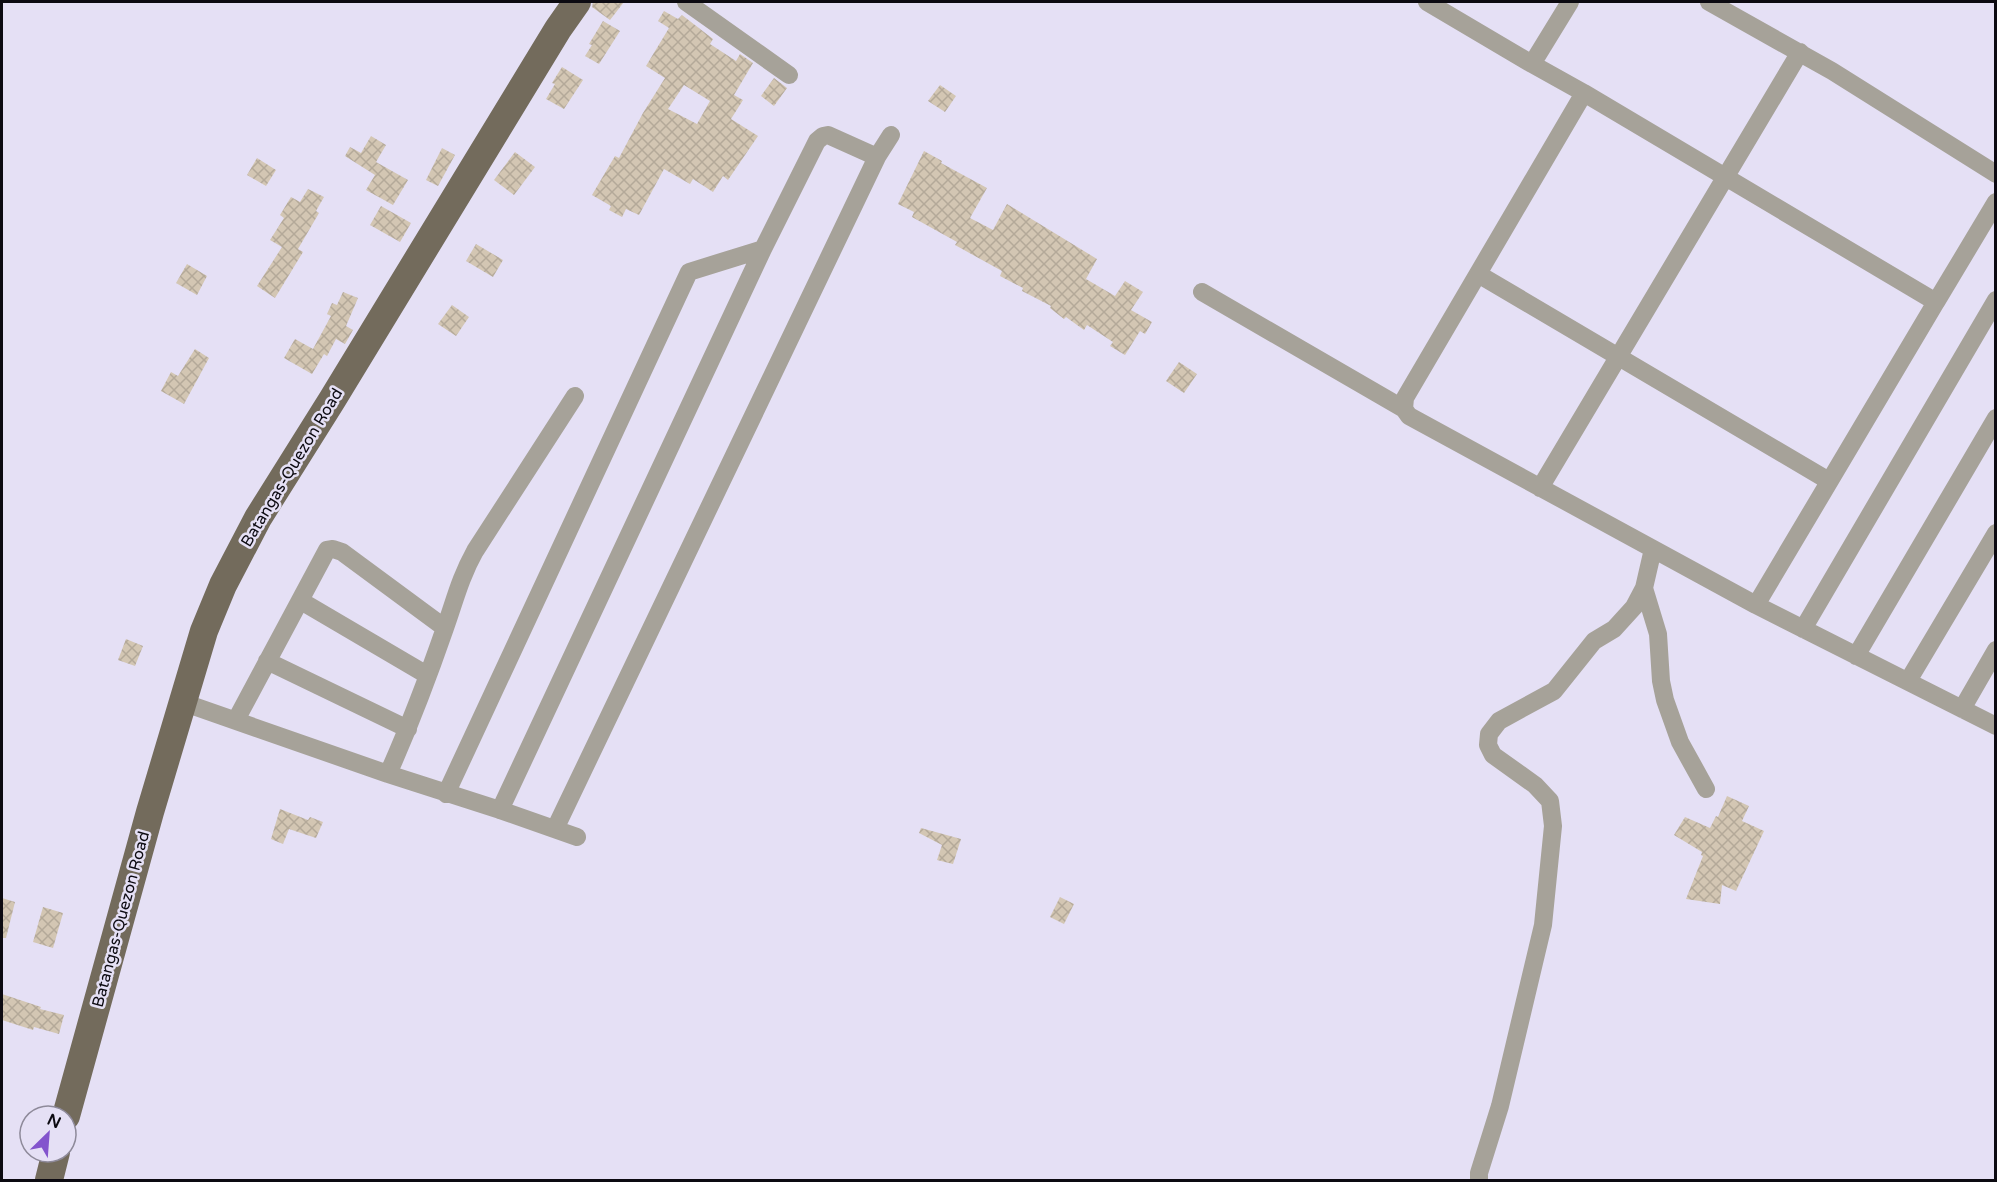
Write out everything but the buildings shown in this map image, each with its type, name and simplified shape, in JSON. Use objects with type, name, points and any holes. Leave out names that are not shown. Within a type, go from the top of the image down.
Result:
[{"type":"main road","name":"Batangas-Quezon Road","points":[[69,1104],[182,702],[204,631],[223,585],[258,518],[558,29],[577,2]]},
{"type":"main road","points":[[49,1180],[53,1164]]},
{"type":"street","points":[[686,2],[789,75]]},
{"type":"street","points":[[1427,2],[1936,302]]},
{"type":"street","points":[[1532,64],[1570,2]]},
{"type":"street","points":[[1709,2],[1832,71],[1995,174]]},
{"type":"street","points":[[1540,488],[1800,52]]},
{"type":"street","points":[[1404,409],[1405,398],[1584,93]]},
{"type":"street","points":[[500,810],[763,249],[817,141],[828,135],[877,157]]},
{"type":"street","points":[[555,830],[877,157],[891,135]]},
{"type":"street","points":[[1756,605],[1995,202]]},
{"type":"street","points":[[446,794],[689,272],[763,249]]},
{"type":"street","points":[[1478,274],[1829,481]]},
{"type":"street","points":[[1202,292],[1404,409],[1409,416],[1540,488],[1756,605],[1995,726]]},
{"type":"street","points":[[1803,629],[1995,300]]},
{"type":"street","points":[[388,774],[408,729],[462,574],[575,396]]},
{"type":"street","points":[[1856,656],[1995,418]]},
{"type":"street","points":[[1908,681],[1995,533]]},
{"type":"street","points":[[1479,1180],[1479,1173],[1500,1106],[1543,925],[1553,826],[1550,801],[1535,785],[1493,755],[1488,745],[1489,734],[1499,721],[1554,691],[1594,641],[1614,629],[1634,607],[1644,588],[1653,549]]},
{"type":"street","points":[[236,720],[327,550],[342,552],[445,628]]},
{"type":"street","points":[[1644,588],[1658,634],[1661,681],[1665,700],[1680,742],[1706,789]]},
{"type":"street","points":[[301,601],[427,675]]},
{"type":"street","points":[[1962,709],[1995,650]]},
{"type":"street","points":[[267,661],[408,729]]},
{"type":"street","points":[[182,702],[577,837]]}]
